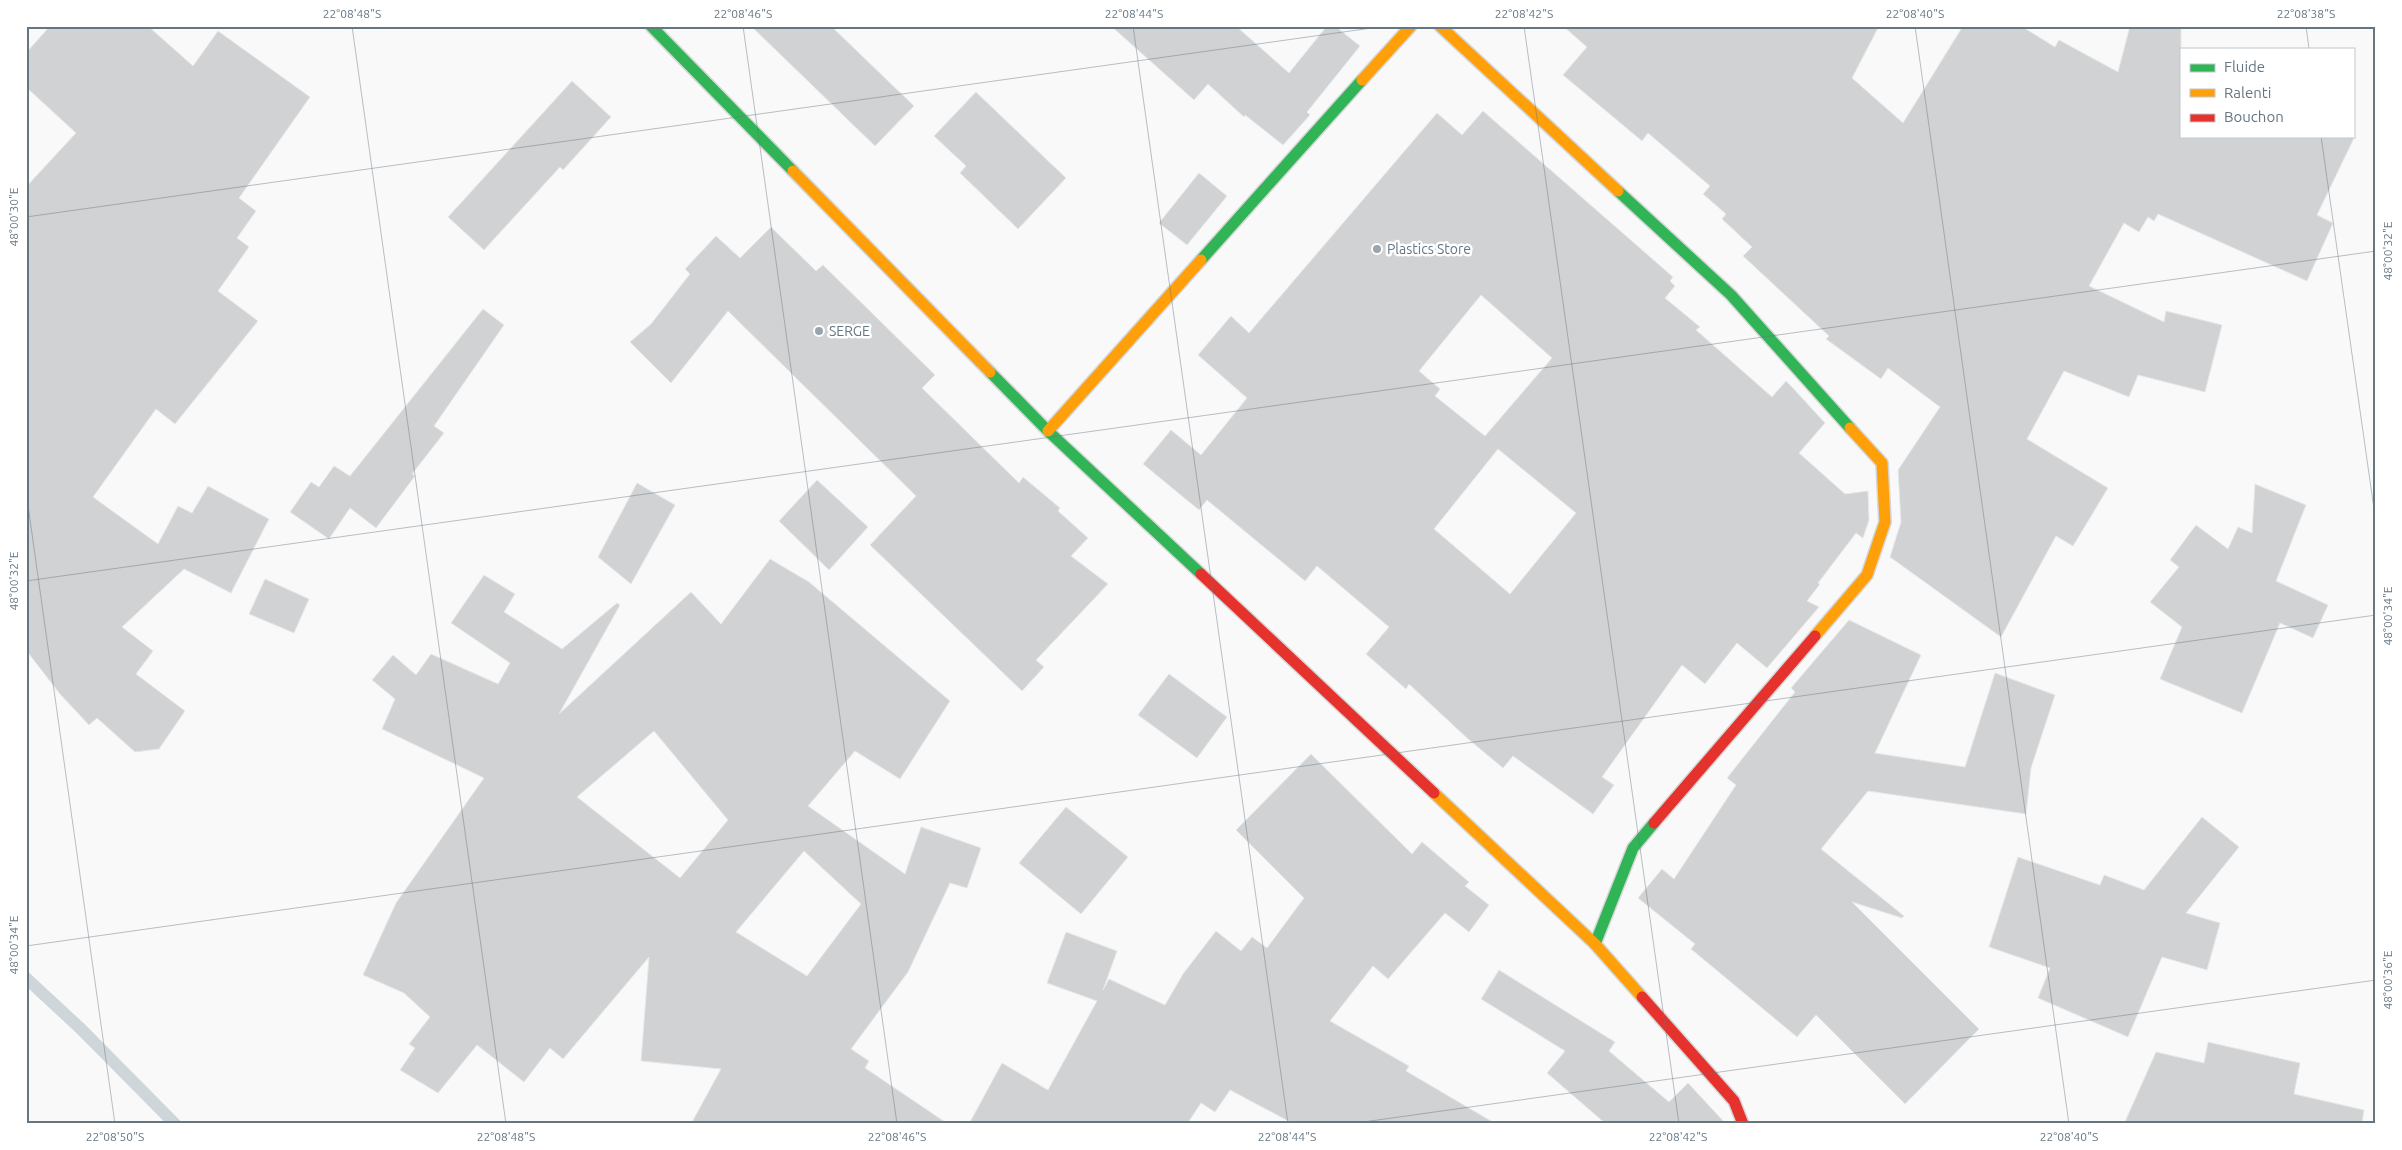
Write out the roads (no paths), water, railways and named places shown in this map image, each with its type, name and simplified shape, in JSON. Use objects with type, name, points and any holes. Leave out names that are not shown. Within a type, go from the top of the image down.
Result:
[{"type":"street","points":[[651,26],[1048,431],[1595,944],[1734,1101],[1743,1124]]},
{"type":"street","points":[[1048,431],[1411,26]]},
{"type":"street","points":[[1440,26],[1731,296],[1882,463],[1884,522],[1867,574],[1633,848],[1595,944]]},
{"type":"waterway","points":[[26,978],[81,1029],[175,1124]]},
{"type":"place","name":"Plastics Store","points":[[1377,249]]},
{"type":"place","name":"SERGE","points":[[819,331]]}]
